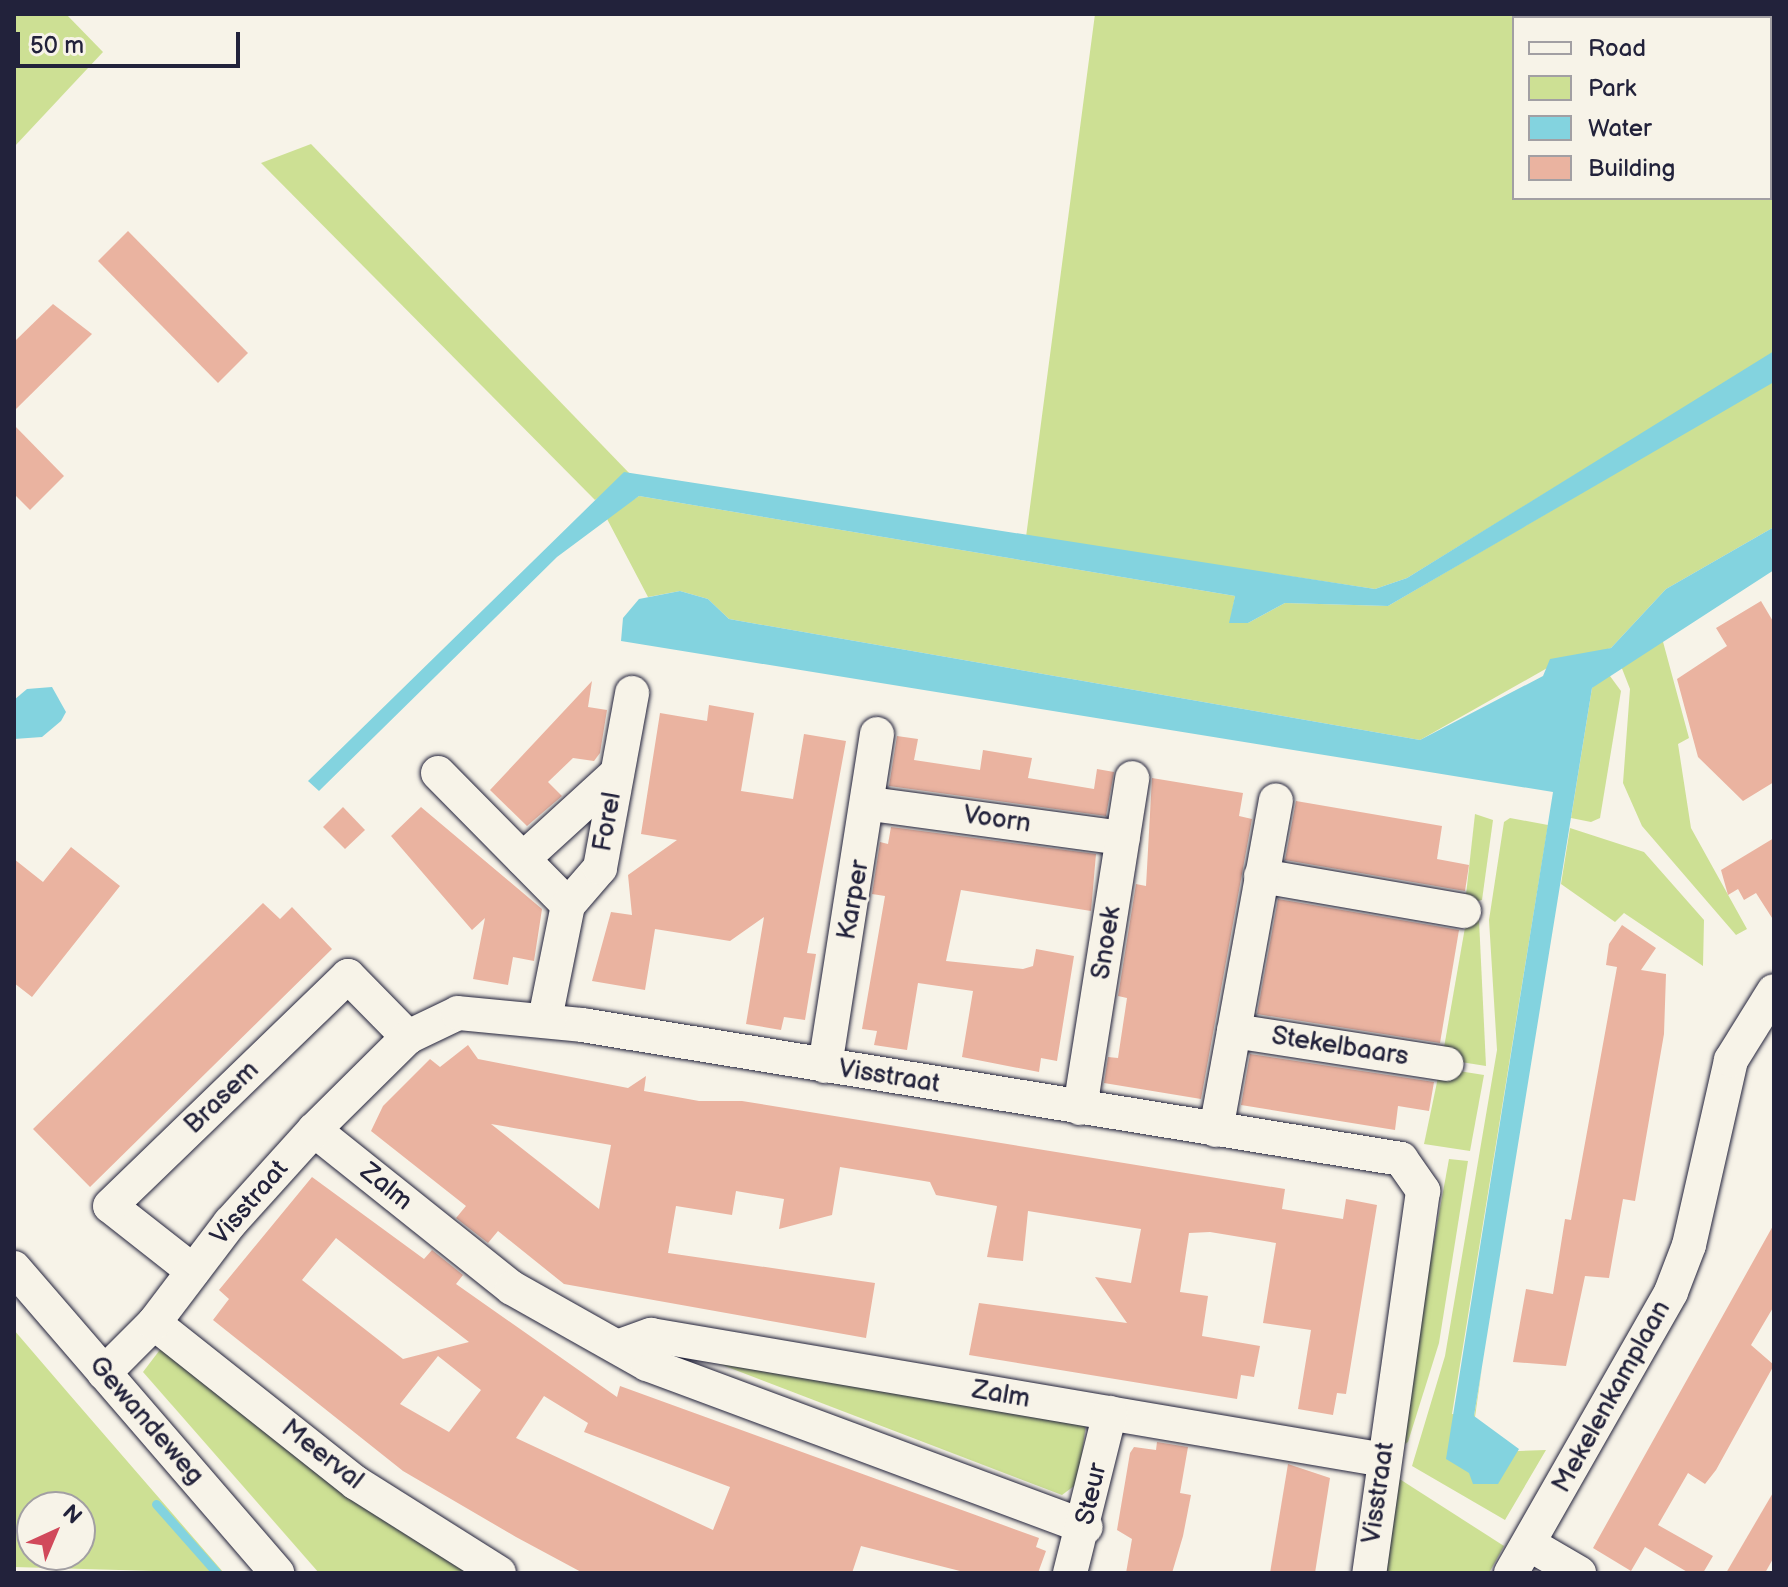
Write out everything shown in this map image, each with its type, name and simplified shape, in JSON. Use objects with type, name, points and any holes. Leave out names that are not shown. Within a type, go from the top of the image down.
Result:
[{"type":"street","name":"Forel","points":[[545,1019],[568,905],[600,868],[632,693]]},
{"type":"street","name":"Karper","points":[[825,1066],[871,804],[877,734]]},
{"type":"street","points":[[438,773],[568,905]]},
{"type":"street","name":"Forel","points":[[523,859],[616,774]]},
{"type":"street","name":"Snoek","points":[[1080,1108],[1132,778]]},
{"type":"street","name":"Stekelbaars","points":[[1216,1130],[1276,800]]},
{"type":"street","name":"Voorn","points":[[871,804],[1123,838]]},
{"type":"street","points":[[1261,876],[1464,911]]},
{"type":"street","name":"Brasem","points":[[193,1271],[110,1206],[348,976],[408,1037]]},
{"type":"street","name":"Mekelenkamplaan","points":[[1520,1559],[1671,1292],[1689,1245],[1731,1060],[1774,991]]},
{"type":"street","name":"Visstraat","points":[[104,1373],[154,1323],[193,1271],[314,1130],[408,1037],[458,1013],[545,1019],[1401,1159],[1422,1182],[1369,1573]]},
{"type":"street","name":"Stekelbaars","points":[[1234,1031],[1446,1064]]},
{"type":"street","name":"Zalm","points":[[314,1130],[512,1288],[620,1346],[647,1364],[1086,1527]]},
{"type":"street","name":"Gewandeweg","points":[[14,1268],[277,1573]]},
{"type":"street","name":"Meerval","points":[[154,1323],[356,1483],[499,1573]]},
{"type":"street","name":"Zalm","points":[[620,1346],[651,1335],[1384,1460]]},
{"type":"street","name":"Steur","points":[[1070,1573],[1086,1527],[1110,1413]]},
{"type":"street","points":[[1520,1559],[1579,1573]]},
{"type":"green space","points":[[14,14],[66,14],[103,52],[14,147]]},
{"type":"green space","points":[[1095,14],[1774,14],[1774,527],[1666,589],[1611,648],[1549,667],[1420,740],[729,619],[708,599],[680,591],[648,597],[606,517],[639,496],[1235,596],[1230,623],[1248,623],[1285,603],[1388,606],[1660,447],[1663,421],[1407,578],[1375,589],[1026,537]]},
{"type":"green space","points":[[311,144],[631,475],[595,500],[261,163]]},
{"type":"green space","points":[[1662,638],[1689,738],[1678,744],[1691,828],[1747,929],[1736,935],[1642,826],[1623,783],[1630,689],[1621,666]]},
{"type":"green space","points":[[1607,672],[1621,691],[1600,818],[1591,822],[1571,818],[1592,688]]},
{"type":"green space","points":[[1475,814],[1493,820],[1482,900],[1465,904]]},
{"type":"green space","points":[[1510,818],[1548,825],[1452,1414],[1474,1416],[1482,1367],[1470,1453],[1546,1450],[1505,1520],[1412,1466],[1445,1356],[1497,1050],[1489,920],[1504,822]]},
{"type":"green space","points":[[1570,828],[1644,852],[1704,920],[1703,966],[1624,913],[1615,922],[1561,884]]},
{"type":"green space","points":[[1467,916],[1479,920],[1486,1066],[1442,1059]]},
{"type":"green space","points":[[1440,1068],[1484,1075],[1470,1151],[1424,1144]]},
{"type":"green space","points":[[1449,1159],[1468,1161],[1439,1343],[1408,1442],[1396,1450]]},
{"type":"green space","points":[[14,1330],[224,1573],[96,1569],[96,1491],[16,1491],[16,1567]]},
{"type":"green space","points":[[162,1347],[470,1573],[319,1573],[143,1372]]},
{"type":"green space","points":[[683,1350],[1086,1424],[1078,1483],[1062,1495]]},
{"type":"green space","points":[[1398,1478],[1504,1546],[1489,1573],[1383,1573]]},
{"type":"water","points":[[1774,351],[1774,382],[1388,606],[1285,603],[1248,623],[1229,623],[1235,596],[639,496],[557,557],[319,791],[308,781],[624,472],[1375,589],[1407,578]]},
{"type":"water","points":[[1774,527],[1774,570],[1592,688],[1474,1416],[1519,1449],[1498,1484],[1473,1484],[1469,1473],[1446,1459],[1553,792],[621,641],[623,618],[639,599],[680,591],[708,599],[729,619],[1420,740],[1543,676],[1550,659],[1611,648],[1666,589]]},
{"type":"water","points":[[52,687],[66,712],[61,721],[42,737],[14,739],[14,700],[27,689]]},
{"type":"building","points":[[128,231],[248,353],[218,383],[98,261]]},
{"type":"building","points":[[53,304],[92,334],[14,411],[14,342]]},
{"type":"building","points":[[14,425],[64,476],[30,510],[14,494]]},
{"type":"building","points":[[1761,601],[1774,623],[1774,782],[1743,801],[1698,757],[1677,679],[1727,646],[1716,628]]},
{"type":"building","points":[[592,681],[588,707],[607,710],[600,753],[594,761],[573,758],[548,782],[562,796],[527,826],[490,790]]},
{"type":"building","points":[[709,705],[754,713],[741,791],[793,799],[804,734],[846,741],[807,953],[816,954],[805,1020],[784,1017],[781,1030],[746,1024],[764,917],[730,941],[655,929],[645,990],[592,981],[611,912],[632,915],[628,875],[677,840],[641,834],[660,713],[707,721]]},
{"type":"building","points":[[897,736],[918,739],[914,760],[980,770],[983,750],[1032,758],[1028,778],[1094,789],[1097,769],[1114,772],[1106,816],[889,786]]},
{"type":"building","points":[[1152,778],[1243,793],[1239,816],[1252,819],[1201,1099],[1104,1083],[1108,1057],[1118,1058],[1127,998],[1118,996],[1136,884],[1146,886]]},
{"type":"building","points":[[1296,801],[1442,826],[1437,859],[1469,865],[1465,891],[1285,860]]},
{"type":"building","points":[[343,807],[365,830],[345,849],[323,827]]},
{"type":"building","points":[[421,807],[542,909],[534,961],[513,957],[508,985],[473,979],[485,918],[472,930],[391,836]]},
{"type":"building","points":[[891,827],[1096,854],[1091,911],[961,890],[946,961],[1023,969],[1033,966],[1036,949],[1074,956],[1057,1061],[1041,1058],[1039,1072],[962,1057],[973,991],[918,983],[907,1050],[874,1045],[877,1031],[862,1029],[885,896],[872,894],[880,842],[888,844]]},
{"type":"building","points":[[1774,838],[1774,921],[1756,893],[1744,900],[1738,889],[1728,895],[1721,870]]},
{"type":"building","points":[[71,847],[120,886],[32,997],[14,983],[14,859],[43,882]]},
{"type":"building","points":[[1278,899],[1459,930],[1440,1043],[1257,1014]]},
{"type":"building","points":[[263,903],[280,919],[292,907],[332,949],[90,1187],[33,1129]]},
{"type":"building","points":[[1622,925],[1656,948],[1641,970],[1666,974],[1664,1034],[1635,1201],[1623,1199],[1609,1278],[1585,1276],[1566,1366],[1513,1362],[1526,1289],[1553,1294],[1565,1219],[1571,1220],[1617,967],[1606,965],[1609,944]]},
{"type":"building","points":[[468,1045],[478,1059],[628,1088],[646,1076],[644,1091],[699,1101],[742,1101],[1285,1189],[1282,1209],[1343,1219],[1346,1199],[1377,1205],[1346,1394],[1337,1393],[1333,1415],[1298,1409],[1311,1330],[1263,1323],[1276,1243],[1210,1232],[1189,1233],[1180,1292],[1208,1296],[1202,1336],[1260,1346],[1254,1377],[1241,1375],[1237,1399],[969,1355],[979,1303],[1127,1323],[1095,1277],[1131,1283],[1141,1229],[1028,1211],[1023,1261],[987,1257],[997,1206],[936,1195],[930,1182],[840,1167],[832,1215],[779,1229],[784,1199],[736,1191],[732,1215],[676,1206],[668,1253],[875,1283],[866,1338],[564,1284],[498,1231],[488,1243],[456,1218],[466,1206],[371,1131],[383,1106],[430,1059],[440,1067]],"holes":[[[491,1124],[611,1145],[599,1209]]]},
{"type":"building","points":[[1250,1054],[1434,1082],[1429,1111],[1398,1106],[1395,1130],[1241,1105]]},
{"type":"building","points":[[312,1177],[424,1259],[432,1250],[463,1275],[456,1284],[617,1397],[620,1386],[1039,1538],[1036,1547],[1046,1551],[1038,1573],[968,1573],[861,1546],[852,1573],[583,1573],[403,1471],[213,1320],[229,1299],[219,1290]],"holes":[[[336,1238],[393,1283],[469,1342],[403,1359],[348,1316],[302,1280]],[[438,1356],[481,1390],[449,1432],[400,1404]],[[544,1396],[588,1423],[584,1432],[730,1487],[713,1530],[516,1438]]]},
{"type":"building","points":[[1774,1224],[1774,1306],[1751,1345],[1774,1365],[1716,1470],[1705,1484],[1688,1473],[1658,1525],[1713,1556],[1703,1573],[1689,1573],[1645,1547],[1631,1571],[1593,1548]]},
{"type":"building","points":[[1157,1442],[1188,1447],[1180,1493],[1191,1495],[1183,1536],[1172,1573],[1126,1573],[1132,1539],[1117,1530],[1130,1453],[1134,1447],[1156,1450]]},
{"type":"building","points":[[1288,1464],[1330,1478],[1315,1573],[1270,1573]]},
{"type":"building","points":[[1774,1491],[1774,1557],[1765,1573],[1726,1573]]},
{"type":"waterway","points":[[156,1504],[217,1573]]}]
